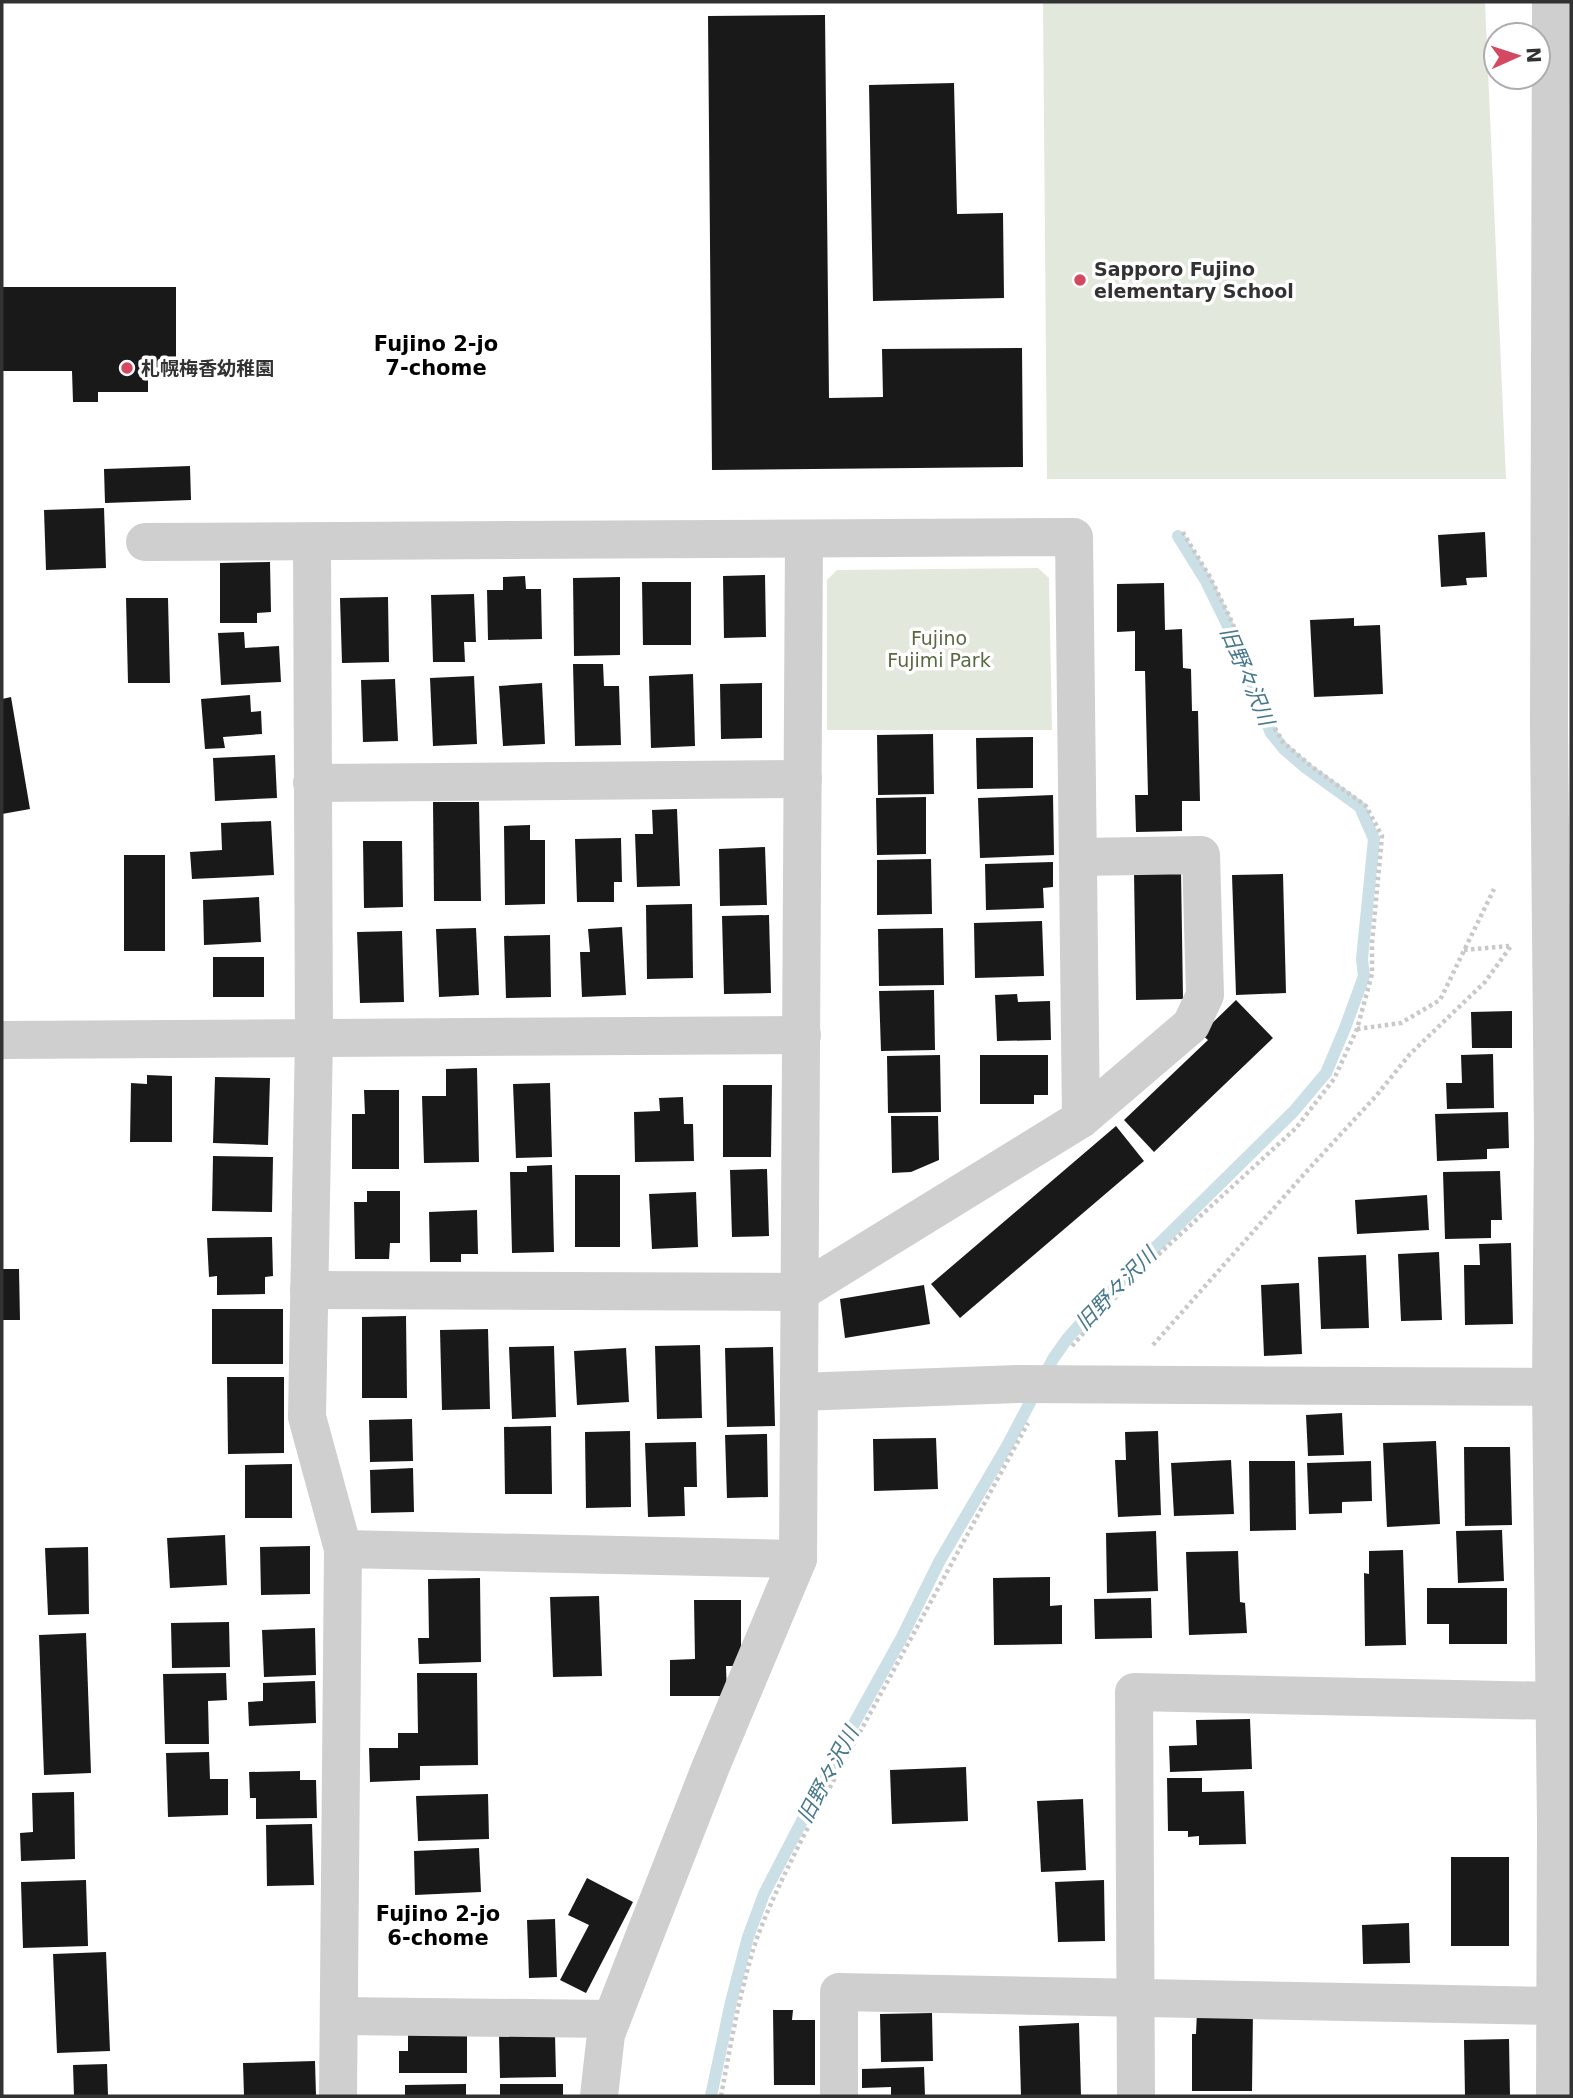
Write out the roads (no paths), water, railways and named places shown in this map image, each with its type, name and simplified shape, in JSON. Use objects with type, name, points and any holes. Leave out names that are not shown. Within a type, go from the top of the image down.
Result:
[{"type":"street","points":[[1555,2096],[1555,2006],[1564,1825],[1554,1701],[1562,1536],[1551,1387],[1562,1138],[1562,940],[1549,727],[1558,16]]},
{"type":"street","points":[[145,542],[1074,537],[1081,1119]]},
{"type":"street","points":[[598,2096],[606,2034],[711,1766],[798,1559],[804,540]]},
{"type":"street","points":[[312,542],[314,1037],[307,1417],[343,1549],[338,2096]]},
{"type":"street","points":[[312,783],[803,779]]},
{"type":"street","points":[[1562,940],[1571,848]]},
{"type":"street","points":[[309,1290],[800,1292],[1081,1119],[1191,1025],[1205,995],[1201,855],[1079,858]]},
{"type":"street","points":[[2,1040],[802,1035]]},
{"type":"street","points":[[799,1392],[1018,1384],[1551,1387]]},
{"type":"street","points":[[343,1549],[798,1559]]},
{"type":"street","points":[[1136,2096],[1134,1692],[1554,1701]]},
{"type":"street","points":[[839,2096],[839,1992],[1555,2006]]},
{"type":"street","points":[[339,2016],[612,2019]]},
{"type":"waterway","name":"旧野々沢川","points":[[711,2096],[748,1937],[764,1894],[902,1637],[939,1562],[1007,1446],[1053,1359],[1099,1303],[1294,1111],[1326,1073],[1364,976],[1362,959],[1374,839],[1360,807],[1306,768],[1284,749],[1271,733],[1228,626],[1206,581],[1178,536]]},
{"type":"place","name":"Sapporo Fujino elementary School","points":[[1080,280]]},
{"type":"place","name":"札幌梅香幼稚園","points":[[127,368]]},
{"type":"district","name":"Fujino 2-jo 7-chome","points":[[436,356]]},
{"type":"district","name":"Fujino 2-jo 6-chome","points":[[438,1926]]},
{"type":"park label","name":"Fujino Fujimi Park","points":[[939,649]]}]
